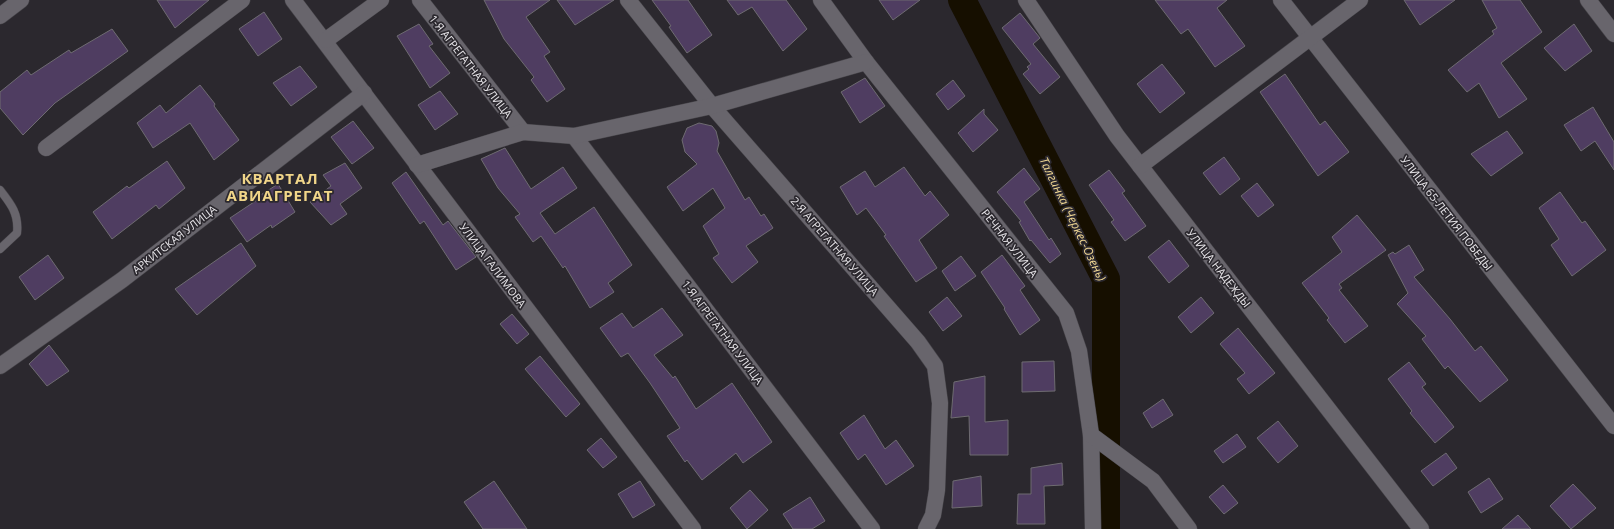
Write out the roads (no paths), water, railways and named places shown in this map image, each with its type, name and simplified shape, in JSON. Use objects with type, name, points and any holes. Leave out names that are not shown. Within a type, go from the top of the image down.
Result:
[{"type":"street","points":[[0,16],[21,0]]},
{"type":"street","points":[[46,148],[242,0]]},
{"type":"street","name":"УЛИЦА ГАЛИМОВА","points":[[293,0],[326,40],[418,165],[693,529]]},
{"type":"street","points":[[326,40],[381,0]]},
{"type":"street","name":"1-Я АГРЕГАТНАЯ УЛИЦА","points":[[420,0],[523,132]]},
{"type":"street","name":"2-Я АГРЕГАТНАЯ УЛИЦА","points":[[628,0],[712,106],[918,342],[935,366],[940,403],[937,490],[933,515],[926,529]]},
{"type":"street","name":"РЕЧНАЯ УЛИЦА","points":[[821,0],[866,62],[1066,313],[1079,351],[1091,435],[1093,529]]},
{"type":"street","name":"УЛИЦА НАДЕЖДЫ","points":[[1026,0],[1117,136],[1420,529]]},
{"type":"street","name":"УЛИЦА 65-ЛЕТИЯ ПОБЕДЫ","points":[[1281,0],[1309,38],[1614,426]]},
{"type":"street","points":[[1140,166],[1360,0]]},
{"type":"street","points":[[1588,0],[1614,34]]},
{"type":"street","points":[[418,165],[523,132],[574,136],[712,106],[866,62]]},
{"type":"street","name":"АРКИТСКАЯ УЛИЦА","points":[[0,366],[122,280],[364,93]]},
{"type":"street","name":"1-Я АГРЕГАТНАЯ УЛИЦА","points":[[574,136],[872,529]]},
{"type":"street","points":[[1091,435],[1152,482],[1189,529]]},
{"type":"lane","points":[[0,190],[13,207],[18,221],[17,233],[0,249]]},
{"type":"waterway","name":"Талгинка (Черкес-Озень)","points":[[962,0],[1106,279],[1106,529]]},
{"type":"district","name":"КВАРТАЛ АВИАГРЕГАТ","points":[[280,186]]}]
